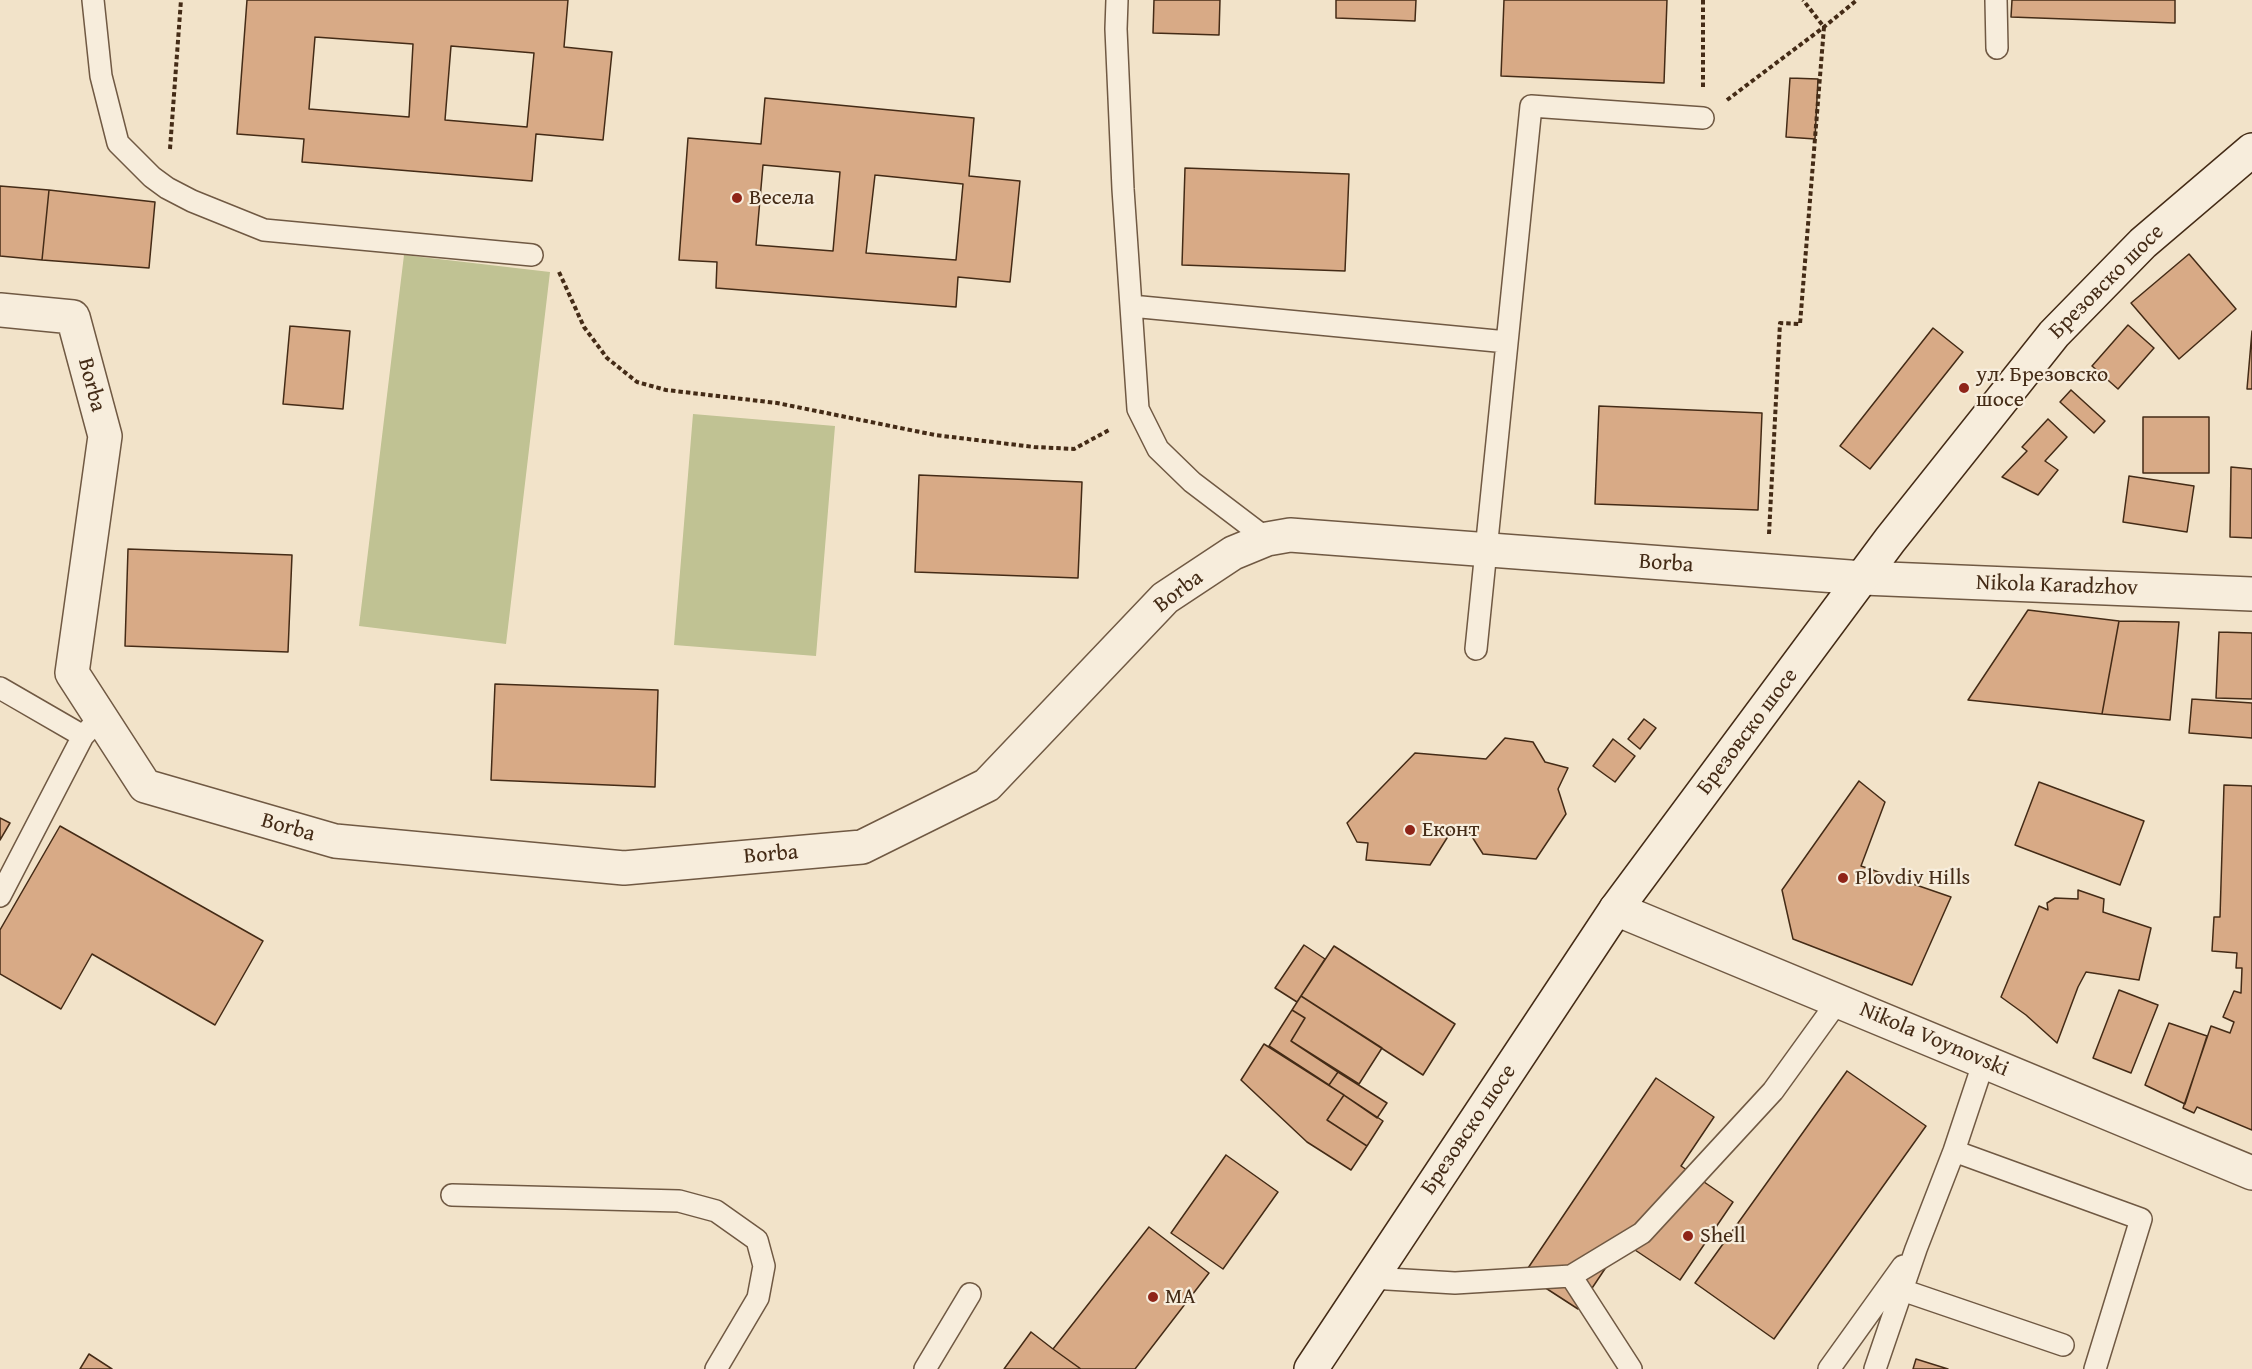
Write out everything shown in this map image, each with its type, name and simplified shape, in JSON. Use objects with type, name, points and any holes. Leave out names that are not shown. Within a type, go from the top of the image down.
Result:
[{"type":"street","name":"Брезовско шосе","points":[[1311,1369],[1616,909],[1890,540],[2054,334],[2143,243],[2252,150]]},
{"type":"street","name":"Borba","points":[[0,310],[73,317],[105,436],[72,673],[92,727],[145,786],[335,841],[624,868],[862,847],[987,785],[1165,598],[1233,554],[1268,539],[1290,535],[1863,579]]},
{"type":"street","name":"Nikola Karadzhov","points":[[1863,579],[2252,594]]},
{"type":"street","name":"Nikola Voynovski","points":[[1616,909],[2252,1173]]},
{"type":"lane","points":[[93,0],[101,76],[118,143],[152,177],[167,188],[192,201],[264,230],[532,255]]},
{"type":"lane","points":[[1117,0],[1117,63],[1138,409],[1158,448],[1192,482],[1268,539]]},
{"type":"lane","points":[[1996,0],[1997,48]]},
{"type":"lane","points":[[1476,649],[1532,106],[1703,118]]},
{"type":"lane","points":[[1131,306],[1507,342]]},
{"type":"lane","points":[[0,688],[92,727],[0,896]]},
{"type":"lane","points":[[1371,1278],[1455,1283],[1571,1276],[1642,1233],[1773,1091],[1838,1000]]},
{"type":"lane","points":[[1875,1369],[1984,1061]]},
{"type":"lane","points":[[1954,1151],[2141,1219],[2095,1369]]},
{"type":"lane","points":[[452,1195],[679,1201],[716,1211],[757,1240],[764,1266],[758,1298],[716,1369]]},
{"type":"lane","points":[[1829,1369],[1916,1249]]},
{"type":"lane","points":[[1571,1276],[1631,1369]]},
{"type":"lane","points":[[1902,1290],[2063,1345]]},
{"type":"lane","points":[[925,1369],[970,1294]]},
{"type":"path","points":[[167,188],[181,0]]},
{"type":"path","points":[[1703,0],[1703,118]]},
{"type":"path","points":[[1767,572],[1780,323],[1800,324],[1824,27],[1803,0]]},
{"type":"path","points":[[1703,118],[1857,0]]},
{"type":"path","points":[[532,255],[554,260],[584,327],[607,358],[637,382],[666,390],[777,403],[935,435],[1034,447],[1074,449],[1110,429],[1148,429]]},
{"type":"green space","points":[[404,255],[550,272],[506,644],[359,626]]},
{"type":"green space","points":[[693,414],[835,426],[816,656],[674,645]]},
{"type":"building","points":[[247,0],[568,0],[564,47],[612,52],[603,140],[536,134],[532,181],[302,162],[304,139],[237,134]],"holes":[[[315,37],[413,44],[409,117],[309,109]],[[451,46],[534,53],[527,127],[445,120]]]},
{"type":"building","points":[[1154,0],[1220,0],[1219,35],[1153,33]]},
{"type":"building","points":[[1336,0],[1416,0],[1415,21],[1336,18]]},
{"type":"building","points":[[1504,0],[1667,0],[1664,83],[1501,76]]},
{"type":"building","points":[[2012,0],[2175,0],[2175,23],[2011,17]]},
{"type":"building","points":[[1790,78],[1818,79],[1815,139],[1786,137]]},
{"type":"building","points":[[765,98],[974,118],[969,176],[1020,181],[1010,282],[958,277],[956,307],[716,288],[717,262],[679,260],[688,138],[761,144]],"holes":[[[763,165],[840,172],[833,251],[756,245]],[[875,175],[963,184],[956,260],[866,253]]]},
{"type":"building","points":[[1185,168],[1349,174],[1345,271],[1182,265]]},
{"type":"building","points":[[0,186],[49,190],[42,260],[0,256]]},
{"type":"building","points":[[49,190],[155,202],[149,268],[42,260]]},
{"type":"building","points":[[2189,254],[2236,309],[2179,359],[2131,303]]},
{"type":"building","points":[[2128,325],[2154,348],[2118,389],[2092,366]]},
{"type":"building","points":[[290,326],[350,331],[343,409],[283,404]]},
{"type":"building","points":[[1933,328],[1963,352],[1870,469],[1840,446]]},
{"type":"building","points":[[2252,331],[2252,389],[2247,389]]},
{"type":"building","points":[[2071,390],[2105,421],[2094,433],[2060,402]]},
{"type":"building","points":[[1599,406],[1762,413],[1758,510],[1595,504]]},
{"type":"building","points":[[2143,417],[2209,417],[2209,473],[2143,473]]},
{"type":"building","points":[[2048,419],[2067,437],[2045,461],[2058,470],[2038,495],[2002,477],[2027,451],[2022,447]]},
{"type":"building","points":[[2231,467],[2252,469],[2252,538],[2230,537]]},
{"type":"building","points":[[919,475],[1082,482],[1078,578],[915,572]]},
{"type":"building","points":[[2129,476],[2194,486],[2187,532],[2123,522]]},
{"type":"building","points":[[128,549],[292,555],[288,652],[125,646]]},
{"type":"building","points":[[2028,610],[2119,621],[2102,714],[1968,700]]},
{"type":"building","points":[[2119,621],[2179,622],[2170,720],[2102,714]]},
{"type":"building","points":[[2219,632],[2252,633],[2252,699],[2216,698]]},
{"type":"building","points":[[495,684],[658,690],[655,787],[491,780]]},
{"type":"building","points":[[2192,699],[2252,703],[2252,738],[2189,733]]},
{"type":"building","points":[[1644,719],[1656,728],[1640,749],[1628,739]]},
{"type":"building","points":[[1505,738],[1533,742],[1545,762],[1568,768],[1558,789],[1566,814],[1536,859],[1483,854],[1469,832],[1452,830],[1430,865],[1366,860],[1368,843],[1357,842],[1347,823],[1415,753],[1486,759]]},
{"type":"building","points":[[1613,739],[1635,756],[1615,782],[1593,766]]},
{"type":"building","name":"Plovdiv Hills","points":[[1859,781],[1885,802],[1861,866],[1951,897],[1912,985],[1793,939],[1782,890]]},
{"type":"building","points":[[2039,782],[2144,821],[2120,885],[2015,845]]},
{"type":"building","points":[[2224,785],[2252,786],[2252,1130],[2197,1107],[2194,1113],[2183,1108],[2211,1026],[2230,1033],[2234,1022],[2223,1017],[2234,991],[2241,993],[2242,968],[2236,968],[2237,953],[2212,951],[2214,917],[2220,917]]},
{"type":"building","points":[[0,818],[10,823],[0,840]]},
{"type":"building","points":[[60,826],[263,941],[215,1025],[92,954],[61,1009],[0,974],[0,930]]},
{"type":"building","points":[[2078,890],[2104,899],[2103,912],[2151,928],[2139,980],[2086,972],[2057,1043],[2026,1015],[2001,997],[2039,906],[2048,910],[2047,903],[2055,898],[2078,899]]},
{"type":"building","points":[[1304,945],[1325,959],[1297,1002],[1275,988]]},
{"type":"building","points":[[1334,946],[1455,1024],[1423,1075],[1301,996]]},
{"type":"building","points":[[2119,990],[2158,1005],[2131,1073],[2093,1058]]},
{"type":"building","points":[[1301,996],[1382,1048],[1359,1084],[1291,1041],[1305,1018],[1292,1010]]},
{"type":"building","points":[[1292,1010],[1305,1018],[1291,1041],[1338,1072],[1329,1085],[1269,1046]]},
{"type":"building","points":[[2169,1023],[2207,1036],[2185,1104],[2145,1085]]},
{"type":"building","points":[[1264,1044],[1344,1095],[1327,1120],[1367,1146],[1351,1170],[1307,1142],[1241,1080]]},
{"type":"building","points":[[1847,1071],[1926,1126],[1774,1339],[1695,1283]]},
{"type":"building","points":[[1338,1072],[1387,1103],[1377,1118],[1329,1085]]},
{"type":"building","points":[[1656,1078],[1714,1117],[1681,1166],[1733,1202],[1680,1280],[1623,1242],[1578,1309],[1524,1274]]},
{"type":"building","points":[[1344,1095],[1383,1121],[1367,1146],[1327,1120]]},
{"type":"building","points":[[1226,1155],[1278,1192],[1223,1269],[1171,1233]]},
{"type":"building","points":[[1149,1227],[1209,1273],[1135,1369],[1081,1369],[1053,1349]]},
{"type":"building","points":[[1031,1332],[1053,1349],[1081,1369],[1004,1369]]},
{"type":"building","points":[[89,1354],[112,1369],[80,1369]]},
{"type":"building","points":[[1916,1359],[1948,1369],[1913,1369]]},
{"type":"place","name":"Весела","points":[[737,198]]},
{"type":"place","name":"ул. Брезовско шосе","points":[[1964,388]]},
{"type":"place","name":"Еконт","points":[[1410,830]]},
{"type":"place","name":"Plovdiv Hills","points":[[1843,878]]},
{"type":"place","name":"Shell","points":[[1688,1236]]},
{"type":"place","name":"МА","points":[[1153,1297]]}]
